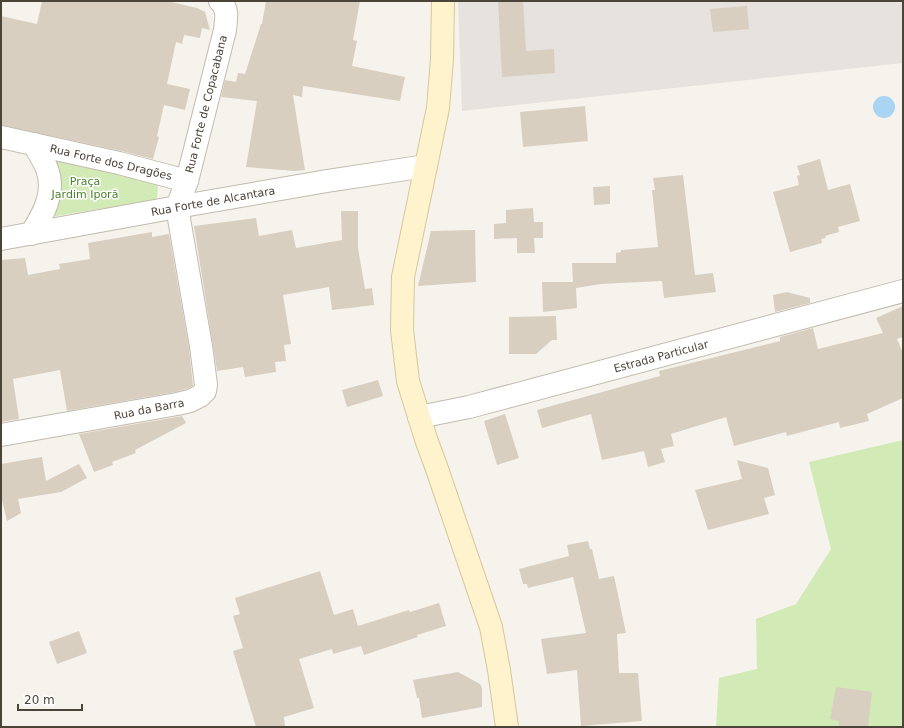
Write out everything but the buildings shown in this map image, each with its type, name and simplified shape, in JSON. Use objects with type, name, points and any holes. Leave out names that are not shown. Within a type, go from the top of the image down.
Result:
[{"type":"main road","points":[[443,1],[442,59],[438,108],[403,277],[402,330],[408,381],[491,627],[507,727]]},
{"type":"street","name":"Rua Forte de Copacabana","points":[[177,207],[187,181],[225,30],[227,12],[224,4],[220,1]]},
{"type":"street","name":"Rua Forte dos Dragões","points":[[1,136],[119,163],[187,181]]},
{"type":"street","name":"Rua Forte dos Dragões","points":[[31,234],[44,214],[49,196],[48,170],[34,144]]},
{"type":"street","name":"Rua Forte de Alcantara","points":[[1,239],[328,181],[426,166]]},
{"type":"street","name":"Rua da Barra","points":[[1,435],[177,404],[190,401],[200,396],[205,391],[206,384],[201,346],[177,207]]},
{"type":"street","name":"Estrada Particular","points":[[419,417],[469,407],[903,291]]},
{"type":"shaded area","points":[[458,1],[903,1],[903,63],[462,111]]},
{"type":"green space","name":"Praça Jardim Iporã","points":[[52,155],[158,182],[157,200],[49,217],[59,197],[60,173]]},
{"type":"green space","points":[[903,440],[903,727],[716,727],[719,678],[757,669],[756,619],[796,604],[831,549],[809,462]]},
{"type":"water","points":[[880,96],[888,96],[895,103],[895,111],[888,118],[880,118],[873,111],[873,103]]}]
